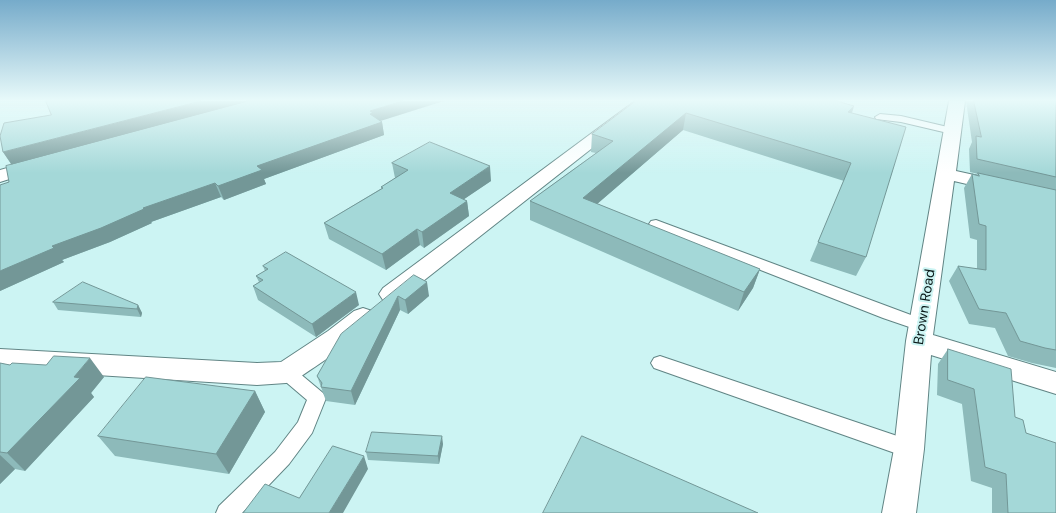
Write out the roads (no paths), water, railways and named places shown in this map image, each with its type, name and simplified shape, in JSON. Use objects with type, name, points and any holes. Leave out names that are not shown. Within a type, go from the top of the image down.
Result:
[{"type":"street","points":[[0,359],[257,374],[286,372],[337,338],[406,282],[613,125]]},
{"type":"street","name":"Brown Road","points":[[899,513],[909,449],[920,333],[953,125]]},
{"type":"street","points":[[0,176],[49,161]]},
{"type":"street","points":[[946,174],[1056,199]]},
{"type":"street","points":[[920,333],[1056,383]]},
{"type":"lane","points":[[926,125],[952,131]]},
{"type":"lane","points":[[656,224],[889,314],[920,333]]},
{"type":"lane","points":[[660,363],[909,449]]},
{"type":"lane","points":[[227,513],[282,458],[305,427],[317,398],[286,372]]}]
